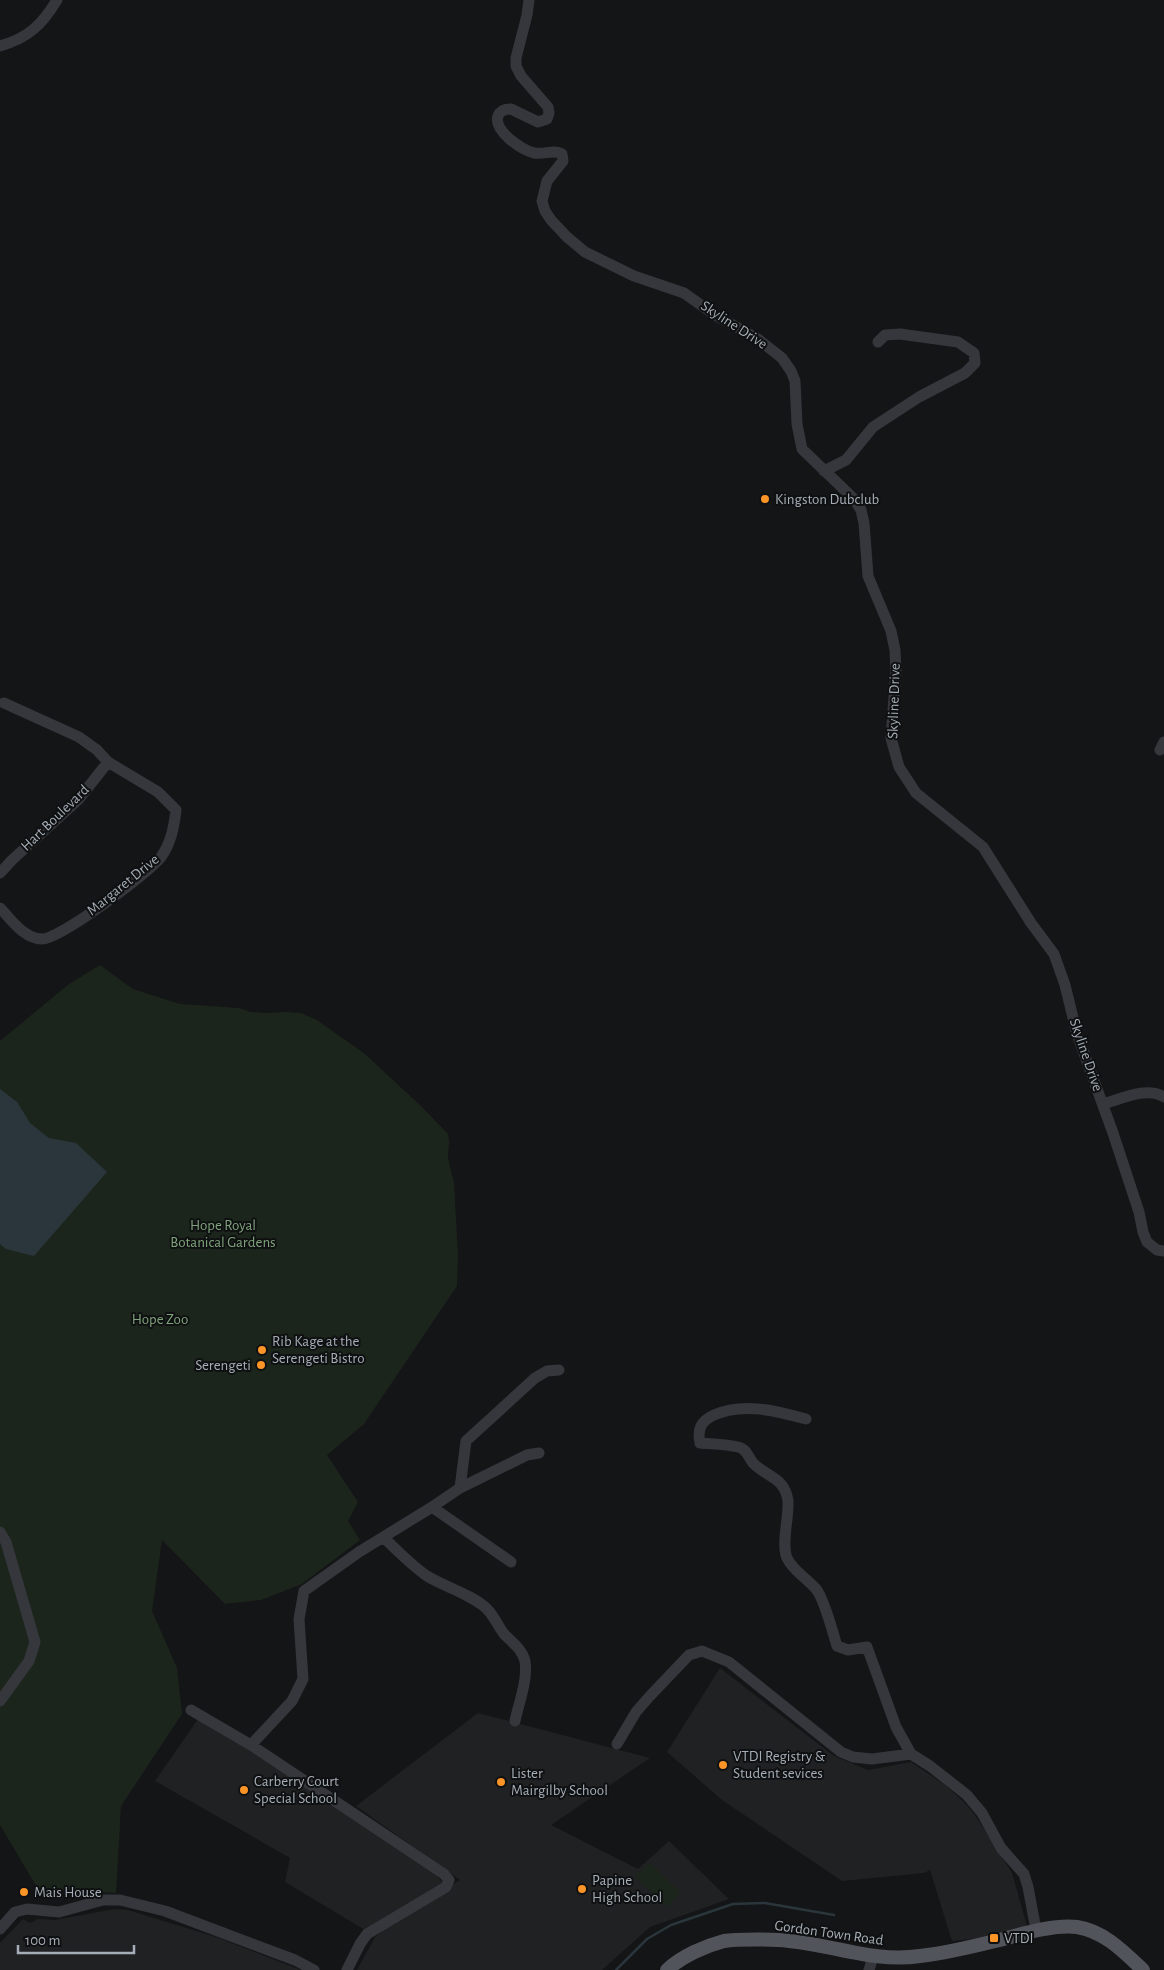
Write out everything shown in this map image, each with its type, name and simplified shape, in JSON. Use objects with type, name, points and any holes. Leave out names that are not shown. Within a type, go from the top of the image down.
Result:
[{"type":"main road","name":"Gordon Town Road","points":[[667,1970],[695,1952],[725,1941],[789,1941],[871,1964],[919,1957],[993,1942],[1036,1930],[1076,1927],[1108,1939],[1143,1970]]},
{"type":"street","points":[[0,46],[16,42],[39,26],[56,0]]},
{"type":"street","name":"Skyline Drive","points":[[528,0],[527,15],[516,58],[516,66],[521,76],[548,107],[548,116],[538,122],[511,109],[507,109],[497,117],[498,126],[512,141],[527,150],[543,154],[557,151],[563,156],[562,163],[547,181],[543,192],[544,206],[551,220],[585,252],[634,276],[684,293],[715,315],[758,339],[782,358],[795,381],[797,424],[802,449],[854,499],[861,510],[864,523],[868,576],[891,631],[895,650],[896,670],[890,738],[899,767],[916,792],[979,842],[1031,923],[1054,954],[1065,985],[1077,1034],[1103,1104],[1147,1242],[1157,1250],[1164,1251]]},
{"type":"street","points":[[824,471],[846,460],[873,427],[919,397],[965,373],[975,362],[974,353],[958,342],[900,334],[885,335],[878,342]]},
{"type":"street","name":"Margaret Drive","points":[[0,908],[24,932],[33,937],[43,939],[52,936],[118,894],[161,857],[174,830],[176,810],[158,792],[108,762],[97,750],[79,737],[4,703]]},
{"type":"street","name":"Hart Boulevard","points":[[0,873],[39,834],[78,800],[108,762]]},
{"type":"street","points":[[1103,1104],[1145,1092],[1156,1093],[1164,1098]]},
{"type":"street","points":[[460,1488],[466,1442],[535,1378],[547,1372],[559,1370]]},
{"type":"street","points":[[806,1419],[784,1413],[738,1408],[708,1418],[699,1426],[698,1435],[700,1442],[740,1447],[746,1451],[754,1464],[778,1482],[786,1491],[788,1501],[784,1549],[791,1565],[817,1590],[837,1646],[848,1650],[867,1647],[896,1727],[911,1754],[930,1766],[967,1795],[982,1813],[1001,1848],[1024,1874],[1036,1930]]},
{"type":"street","points":[[251,1745],[292,1702],[303,1679],[299,1619],[304,1591],[360,1552],[460,1488],[527,1455],[539,1453]]},
{"type":"street","points":[[432,1507],[511,1562]]},
{"type":"street","points":[[0,1532],[6,1542],[35,1642],[29,1661],[0,1701]]},
{"type":"street","points":[[384,1538],[428,1576],[462,1595],[474,1599],[487,1609],[504,1633],[519,1648],[524,1660],[525,1676],[514,1721]]},
{"type":"street","points":[[617,1744],[636,1712],[649,1697],[689,1655],[702,1651],[729,1662],[841,1752],[853,1758],[872,1759],[911,1754]]},
{"type":"street","points":[[191,1710],[251,1745],[444,1874],[449,1880],[446,1888],[367,1934],[347,1970]]},
{"type":"street","points":[[0,1929],[15,1912],[27,1909],[59,1912],[103,1900],[120,1900],[165,1911],[295,1960],[314,1970]]},
{"type":"shaded area","points":[[0,1089],[17,1102],[30,1123],[49,1138],[76,1143],[107,1172],[34,1256],[6,1249],[0,1244]]},
{"type":"shaded area","points":[[720,1668],[834,1756],[868,1770],[911,1762],[945,1785],[975,1815],[1012,1873],[1029,1933],[952,1941],[930,1870],[924,1873],[842,1881],[722,1800],[667,1752]]},
{"type":"shaded area","points":[[478,1713],[650,1758],[551,1825],[638,1869],[669,1841],[729,1899],[650,1927],[602,1970],[357,1970],[375,1937],[393,1922],[460,1880],[356,1806]]},
{"type":"shaded area","points":[[198,1719],[332,1799],[429,1865],[446,1887],[365,1930],[285,1882],[290,1858],[155,1781]]},
{"type":"shaded area","points":[[115,1909],[128,1910],[219,1938],[301,1970],[0,1970],[0,1943],[23,1919],[30,1923],[38,1919],[55,1920]]},
{"type":"green space","name":"Hope Royal Botanical Gardens","points":[[100,965],[133,989],[180,1004],[239,1008],[251,1012],[301,1013],[317,1020],[365,1054],[448,1134],[448,1158],[454,1183],[458,1255],[457,1286],[364,1424],[327,1455],[358,1502],[348,1521],[360,1540],[302,1584],[261,1600],[225,1604],[162,1540],[152,1611],[177,1668],[182,1714],[121,1806],[116,1893],[38,1889],[0,1825],[0,1041],[69,984]]},
{"type":"green space","points":[[650,1862],[680,1892],[667,1907],[635,1877]]},
{"type":"waterway","points":[[616,1970],[647,1939],[671,1925],[733,1904],[765,1903],[834,1915]]},
{"type":"place","name":"Kingston Dubclub","points":[[765,499]]},
{"type":"place","name":"Rib Kage at the Serengeti Bistro","points":[[262,1350]]},
{"type":"place","name":"Serengeti","points":[[261,1365]]},
{"type":"place","name":"VTDI Registry & Student sevices","points":[[723,1765]]},
{"type":"place","name":"Lister Mairgilby School","points":[[501,1782]]},
{"type":"place","name":"Carberry Court Special School","points":[[244,1790]]},
{"type":"place","name":"Papine High School","points":[[582,1889]]},
{"type":"place","name":"Mais House","points":[[24,1892]]},
{"type":"place","name":"VTDI","points":[[994,1938]]},
{"type":"park label","name":"Hope Zoo","points":[[160,1319]]}]
